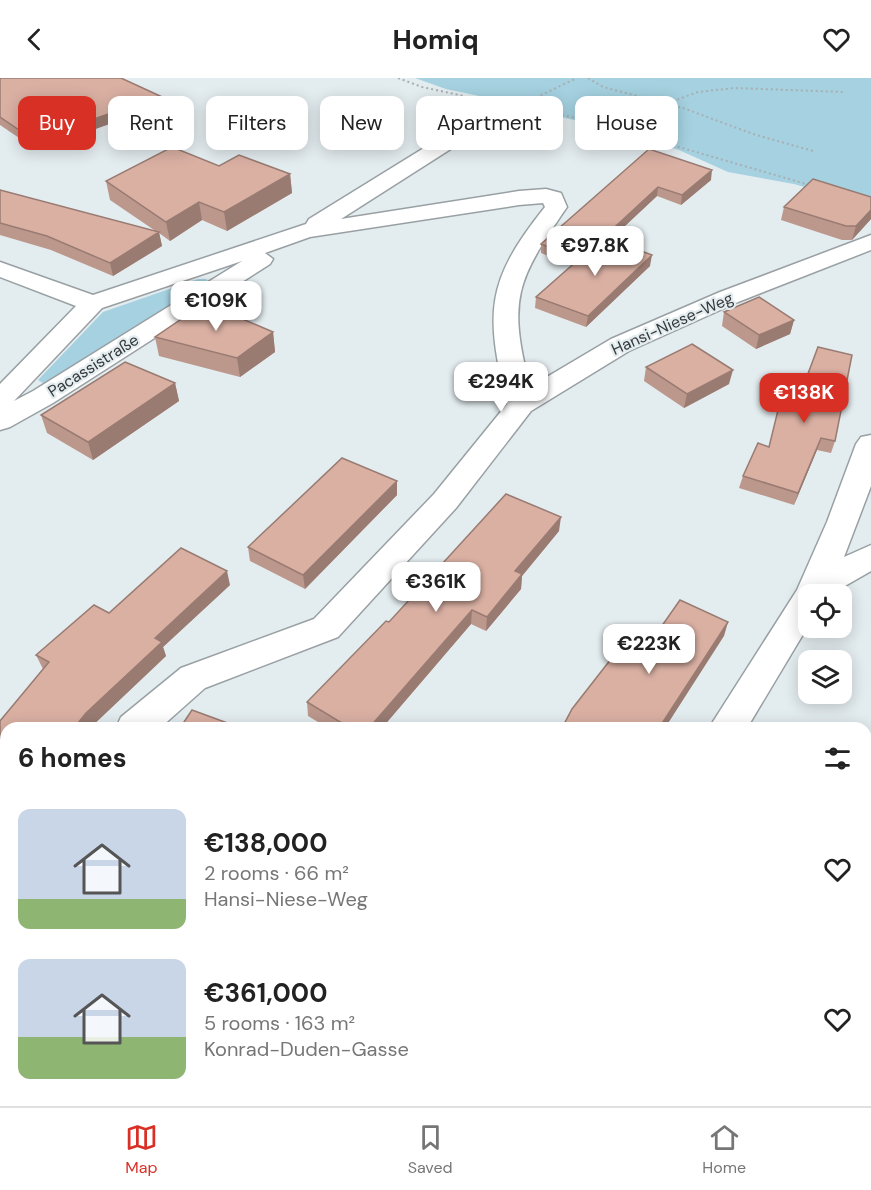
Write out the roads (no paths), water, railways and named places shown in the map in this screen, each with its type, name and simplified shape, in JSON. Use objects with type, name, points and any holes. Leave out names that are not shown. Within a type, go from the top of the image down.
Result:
[{"type":"street","name":"Pacassistraße","points":[[0,421],[54,390],[435,150]]},
{"type":"street","points":[[141,722],[193,678],[326,628],[445,501],[521,405],[506,338],[504,302],[511,273],[519,258],[556,207],[553,198],[546,196],[519,198],[306,231]]},
{"type":"street","name":"Pacassistraße","points":[[0,400],[93,303],[306,231]]},
{"type":"street","name":"Hansi-Niese-Weg","points":[[521,405],[620,345],[729,297],[871,242]]},
{"type":"street","points":[[0,270],[93,303]]},
{"type":"street","points":[[816,584],[871,444]]},
{"type":"street","points":[[828,584],[871,556]]},
{"type":"street","points":[[731,722],[798,616]]}]
